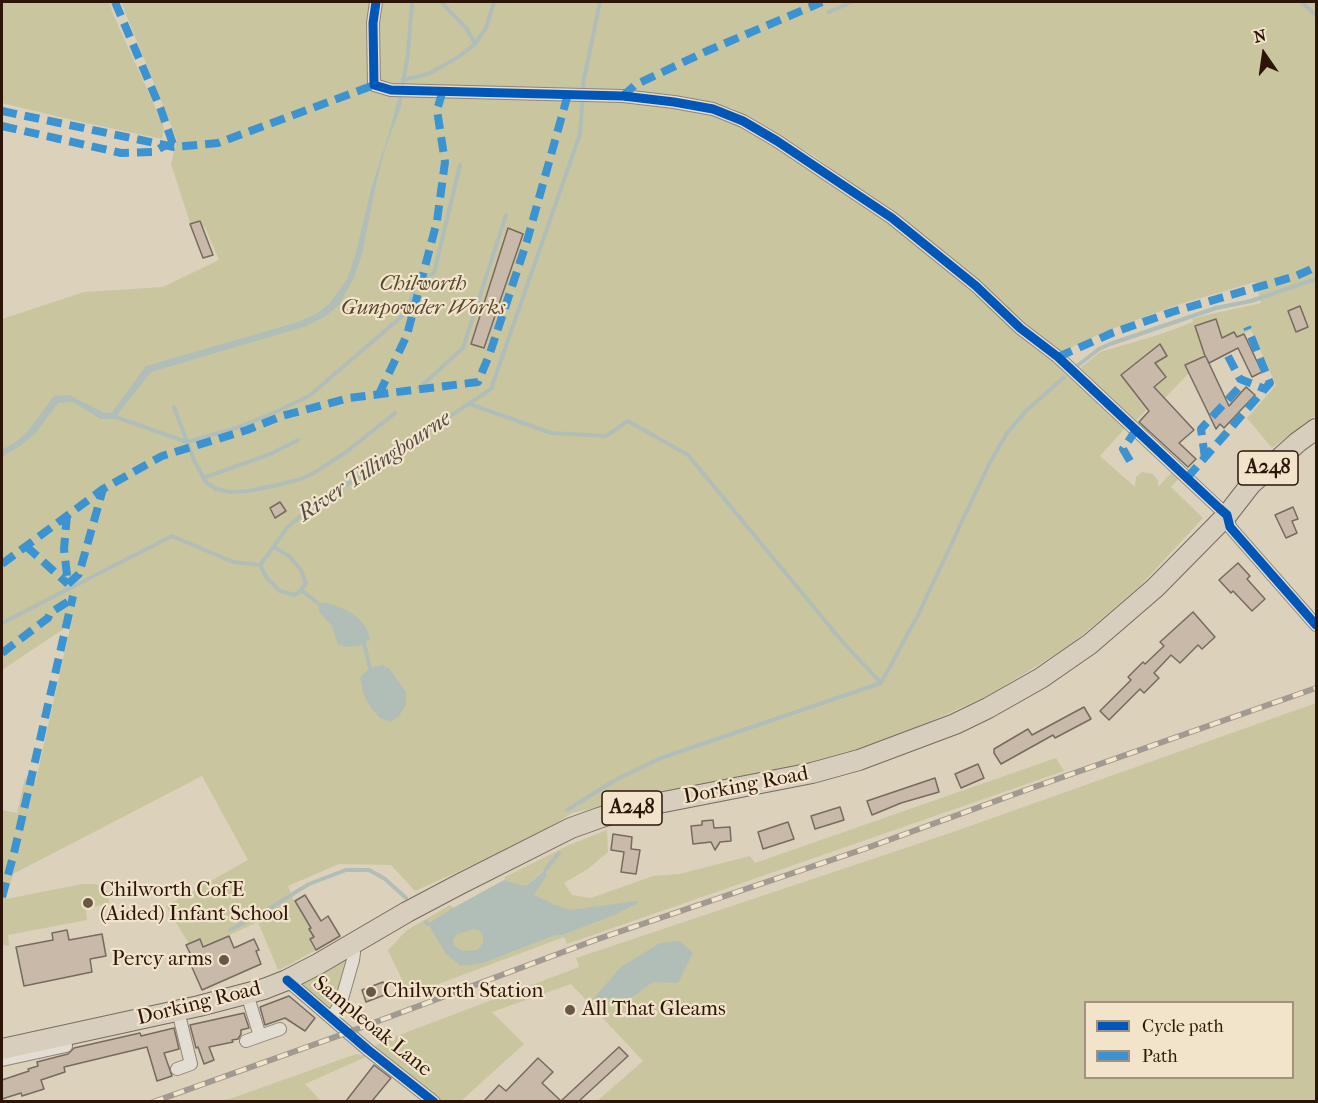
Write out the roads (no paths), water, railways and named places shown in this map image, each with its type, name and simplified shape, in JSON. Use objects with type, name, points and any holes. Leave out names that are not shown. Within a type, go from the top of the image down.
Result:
[{"type":"main road","name":"Dorking Road","points":[[3,1054],[247,994],[287,980],[460,884],[572,828],[598,818],[623,810],[835,767],[945,728],[988,708],[1041,678],[1090,644],[1155,588],[1228,519],[1251,484],[1298,442],[1317,429]]},
{"type":"street","points":[[376,2],[374,85],[391,90],[593,95],[674,102],[713,109],[743,121],[777,141],[892,218],[976,286],[1020,328],[1058,357],[1228,519],[1230,527],[1317,625]]},
{"type":"street","points":[[332,1018],[341,1002],[354,960],[354,953],[349,945]]},
{"type":"street","name":"Sampleoak Lane","points":[[287,980],[434,1101]]},
{"type":"street","points":[[247,994],[260,1036]]},
{"type":"street","points":[[177,1069],[195,1063],[178,1011]]},
{"type":"street","points":[[246,1041],[280,1029]]},
{"type":"street","points":[[3,1054],[66,1046]]},
{"type":"waterway","name":"River Tillingbourne","points":[[399,105],[408,54],[412,2]]},
{"type":"waterway","points":[[441,2],[467,29],[475,44]]},
{"type":"waterway","points":[[403,80],[428,74],[457,58],[475,44],[486,28],[494,2]]},
{"type":"waterway","name":"River Tillingbourne","points":[[2,623],[172,536],[233,562],[260,565],[287,528],[305,512],[491,389],[580,134],[584,79],[600,2]]},
{"type":"waterway","points":[[829,12],[852,2]]},
{"type":"waterway","points":[[1301,2],[1316,15]]},
{"type":"waterway","points":[[113,416],[187,442],[236,428],[309,396],[407,312],[416,283],[434,273],[460,165]]},
{"type":"waterway","points":[[419,388],[463,348],[506,215]]},
{"type":"waterway","points":[[1077,366],[1099,349],[1110,344],[1216,308],[1251,301],[1316,279]]},
{"type":"waterway","points":[[567,810],[617,779],[661,758],[881,683],[918,615],[989,464],[1007,433],[1026,411],[1064,377]]},
{"type":"waterway","points":[[470,404],[551,433],[606,436],[628,421],[688,455],[841,640],[881,683]]},
{"type":"waterway","points":[[174,407],[194,460],[206,482],[216,489],[231,492],[273,486],[314,473],[346,452],[395,413]]},
{"type":"waterway","points":[[203,478],[268,455],[298,440]]},
{"type":"waterway","points":[[274,547],[290,557],[301,570],[306,583],[301,590]]},
{"type":"waterway","points":[[260,565],[267,578],[280,591],[295,595],[301,590],[319,604]]},
{"type":"waterway","points":[[364,643],[370,668]]},
{"type":"waterway","points":[[545,870],[559,853]]},
{"type":"waterway","points":[[230,930],[309,884],[346,870],[369,870],[385,879],[406,898]]},
{"type":"railway","points":[[153,1102],[598,939],[864,849],[1316,688]]},
{"type":"place","name":"Chilworth CofE (Aided) Infant School","points":[[88,903]]},
{"type":"place","name":"Percy arms","points":[[224,960]]},
{"type":"place","name":"Chilworth Station","points":[[371,992]]},
{"type":"place","name":"All That Gleams","points":[[570,1010]]},
{"type":"park label","name":"Chilworth Gunpowder Works","points":[[423,297]]}]
